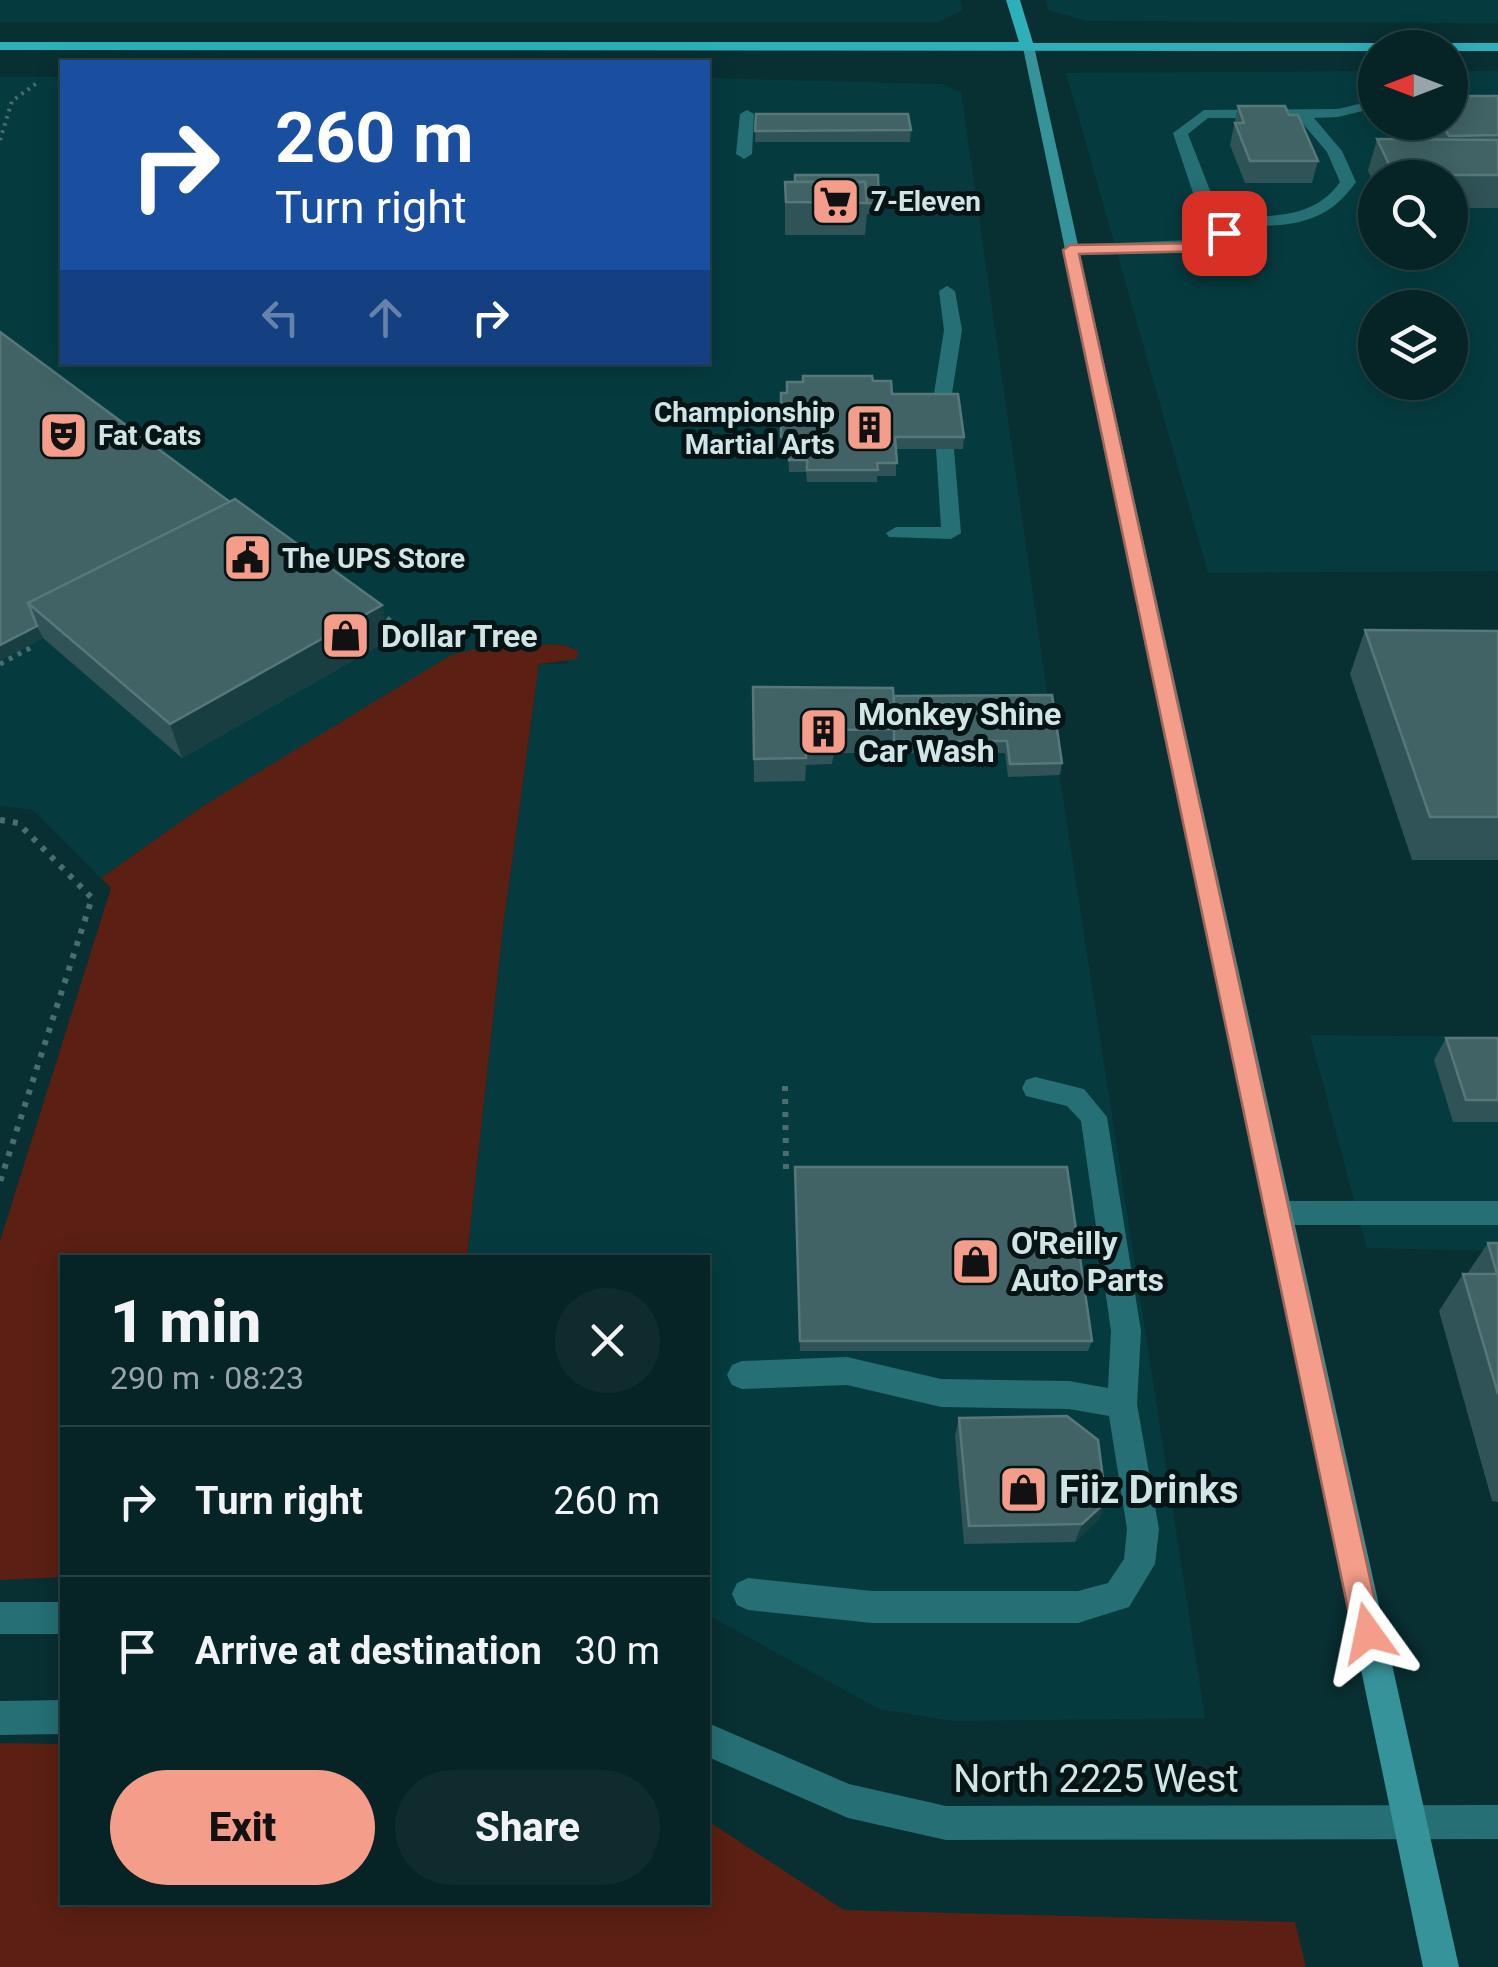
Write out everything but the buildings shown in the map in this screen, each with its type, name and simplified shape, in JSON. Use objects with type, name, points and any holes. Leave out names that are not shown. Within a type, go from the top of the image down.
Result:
[{"type":"main road","points":[[1013,0],[1441,1967]]},
{"type":"main road","points":[[0,46],[1498,48]]},
{"type":"street","points":[[1070,250],[1208,247],[1220,242],[1224,233],[1197,187],[1180,133],[1204,114],[1338,113],[1358,108]]},
{"type":"street","points":[[1218,222],[1312,216],[1337,202],[1348,182],[1334,151],[1302,112]]},
{"type":"street","points":[[744,154],[747,114]]},
{"type":"street","points":[[941,406],[953,330],[947,291]]},
{"type":"street","points":[[896,533],[950,533],[945,449]]},
{"type":"street","points":[[748,1594],[872,1607],[1078,1607],[1118,1596],[1139,1564],[1143,1529],[1122,1404],[1126,1331],[1094,1117],[1075,1096],[1035,1088]]},
{"type":"street","points":[[1276,1213],[1498,1213]]},
{"type":"street","points":[[742,1375],[847,1372],[940,1393],[1069,1395],[1122,1404]]},
{"type":"street","points":[[0,1618],[60,1618]]},
{"type":"street","points":[[0,1718],[60,1717]]},
{"type":"street","name":"North 2225 West","points":[[710,1741],[848,1801],[946,1823],[1498,1822]]},
{"type":"path","points":[[0,140],[12,101],[37,83]]},
{"type":"path","points":[[372,607],[402,630]]},
{"type":"path","points":[[0,664],[34,646]]},
{"type":"path","points":[[0,820],[18,823],[92,898],[0,1182]]},
{"type":"path","points":[[785,1086],[786,1169],[806,1169]]},
{"type":"shaded area","points":[[0,0],[961,0],[963,10],[939,22],[0,22]]},
{"type":"shaded area","points":[[1046,0],[1498,0],[1498,23],[1086,21],[1048,10]]},
{"type":"shaded area","points":[[1358,71],[1358,140],[1468,140],[1468,71],[1498,71],[1498,571],[1208,573],[1066,73]]},
{"type":"shaded area","points":[[0,77],[60,77],[60,365],[710,365],[710,78],[943,84],[961,92],[1049,707],[1205,1718],[953,1721],[879,1709],[710,1616],[710,1255],[467,1255],[503,928],[539,664],[567,664],[572,646],[200,808],[101,878],[33,810],[0,806]]},
{"type":"shaded area","points":[[500,643],[564,645],[578,651],[577,659],[539,664],[503,928],[467,1255],[60,1255],[60,1577],[0,1580],[0,1241],[111,888],[101,878],[200,808],[451,655]]},
{"type":"shaded area","points":[[1310,1035],[1498,1037],[1498,1251],[1367,1248]]},
{"type":"shaded area","points":[[0,1743],[60,1744],[60,1905],[710,1905],[710,1822],[844,1910],[1295,1922],[1306,1967],[0,1967]]},
{"type":"place","name":"7-Eleven","points":[[836,201]]},
{"type":"place","name":"Championship Martial Arts","points":[[870,428]]},
{"type":"place","name":"Fat Cats","points":[[63,435]]},
{"type":"place","name":"The UPS Store","points":[[247,558]]},
{"type":"place","name":"Dollar Tree","points":[[346,636]]},
{"type":"place","name":"Monkey Shine Car Wash","points":[[823,732]]},
{"type":"place","name":"O'Reilly Auto Parts","points":[[976,1261]]},
{"type":"place","name":"Fiiz Drinks","points":[[1024,1490]]},
{"type":"route","points":[[1224,233],[1220,242],[1208,247],[1070,250],[1368,1633]]}]
